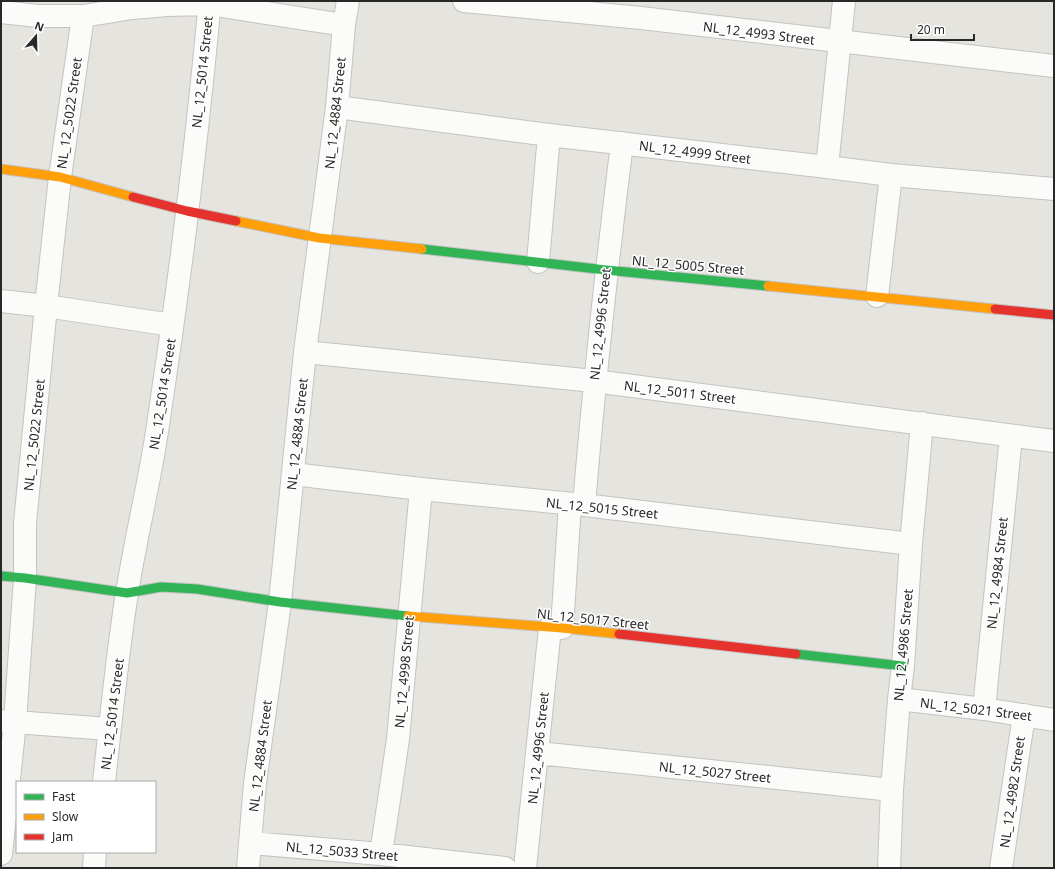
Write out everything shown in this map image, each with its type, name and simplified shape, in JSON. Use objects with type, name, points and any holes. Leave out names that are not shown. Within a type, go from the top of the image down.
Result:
[{"type":"street","name":"NL_12_4884 Street","points":[[248,868],[255,783],[280,602],[305,352],[337,107],[344,25],[348,1]]},
{"type":"street","name":"NL_12_4993 Street","points":[[464,1],[642,10],[841,42],[1054,66]]},
{"type":"street","points":[[827,168],[844,1]]},
{"type":"street","points":[[1,12],[39,8],[83,16],[132,8],[210,2],[344,25]]},
{"type":"street","name":"NL_12_5014 Street","points":[[104,781],[109,729],[127,592],[159,421],[187,211],[210,2]]},
{"type":"street","name":"NL_12_5022 Street","points":[[1,854],[8,721],[25,578],[26,522],[46,306],[60,177],[83,16]]},
{"type":"street","name":"NL_12_4999 Street","points":[[337,107],[549,135],[827,168],[1054,189]]},
{"type":"street","points":[[538,262],[549,135]]},
{"type":"street","name":"NL_12_4996 Street","points":[[526,868],[538,753],[556,628],[577,505],[594,381],[622,143]]},
{"type":"street","name":"NL_12_5005 Street","points":[[1,169],[60,177],[187,211],[319,238],[606,270],[877,296],[1054,315]]},
{"type":"street","points":[[877,296],[890,175]]},
{"type":"street","points":[[1,301],[46,306],[172,325]]},
{"type":"street","name":"NL_12_5011 Street","points":[[305,352],[594,381],[1054,441]]},
{"type":"street","name":"NL_12_4986 Street","points":[[889,868],[898,700],[903,666],[911,544],[922,423]]},
{"type":"street","name":"NL_12_4984 Street","points":[[984,709],[1011,436]]},
{"type":"street","name":"NL_12_5015 Street","points":[[293,474],[911,544]]},
{"type":"street","name":"NL_12_4998 Street","points":[[382,854],[398,739],[421,489]]},
{"type":"street","name":"NL_12_5017 Street","points":[[1,576],[127,592],[161,586],[197,589],[280,602],[410,616],[556,628],[903,666]]},
{"type":"street","name":"NL_12_5021 Street","points":[[898,700],[984,709],[1054,720]]},
{"type":"street","name":"NL_12_4982 Street","points":[[1001,868],[1024,716]]},
{"type":"street","points":[[8,721],[109,729]]},
{"type":"street","name":"NL_12_5027 Street","points":[[538,753],[892,790]]},
{"type":"street","name":"NL_12_5033 Street","points":[[250,843],[382,854],[505,868]]},
{"type":"street","points":[[94,868],[95,853]]},
{"type":"traffic: fast","points":[[422,249],[606,270],[768,286]]},
{"type":"traffic: fast","points":[[1,576],[25,578],[127,593],[161,587],[197,589],[280,602],[408,616]]},
{"type":"traffic: fast","points":[[796,654],[903,666]]},
{"type":"traffic: slow","points":[[1,169],[60,177],[133,197]]},
{"type":"traffic: slow","points":[[236,221],[319,238],[422,249]]},
{"type":"traffic: slow","points":[[768,286],[995,309]]},
{"type":"traffic: slow","points":[[408,616],[619,634]]},
{"type":"traffic: jam","points":[[133,197],[187,211],[236,221]]},
{"type":"traffic: jam","points":[[995,309],[1054,315]]},
{"type":"traffic: jam","points":[[619,634],[796,654]]}]
